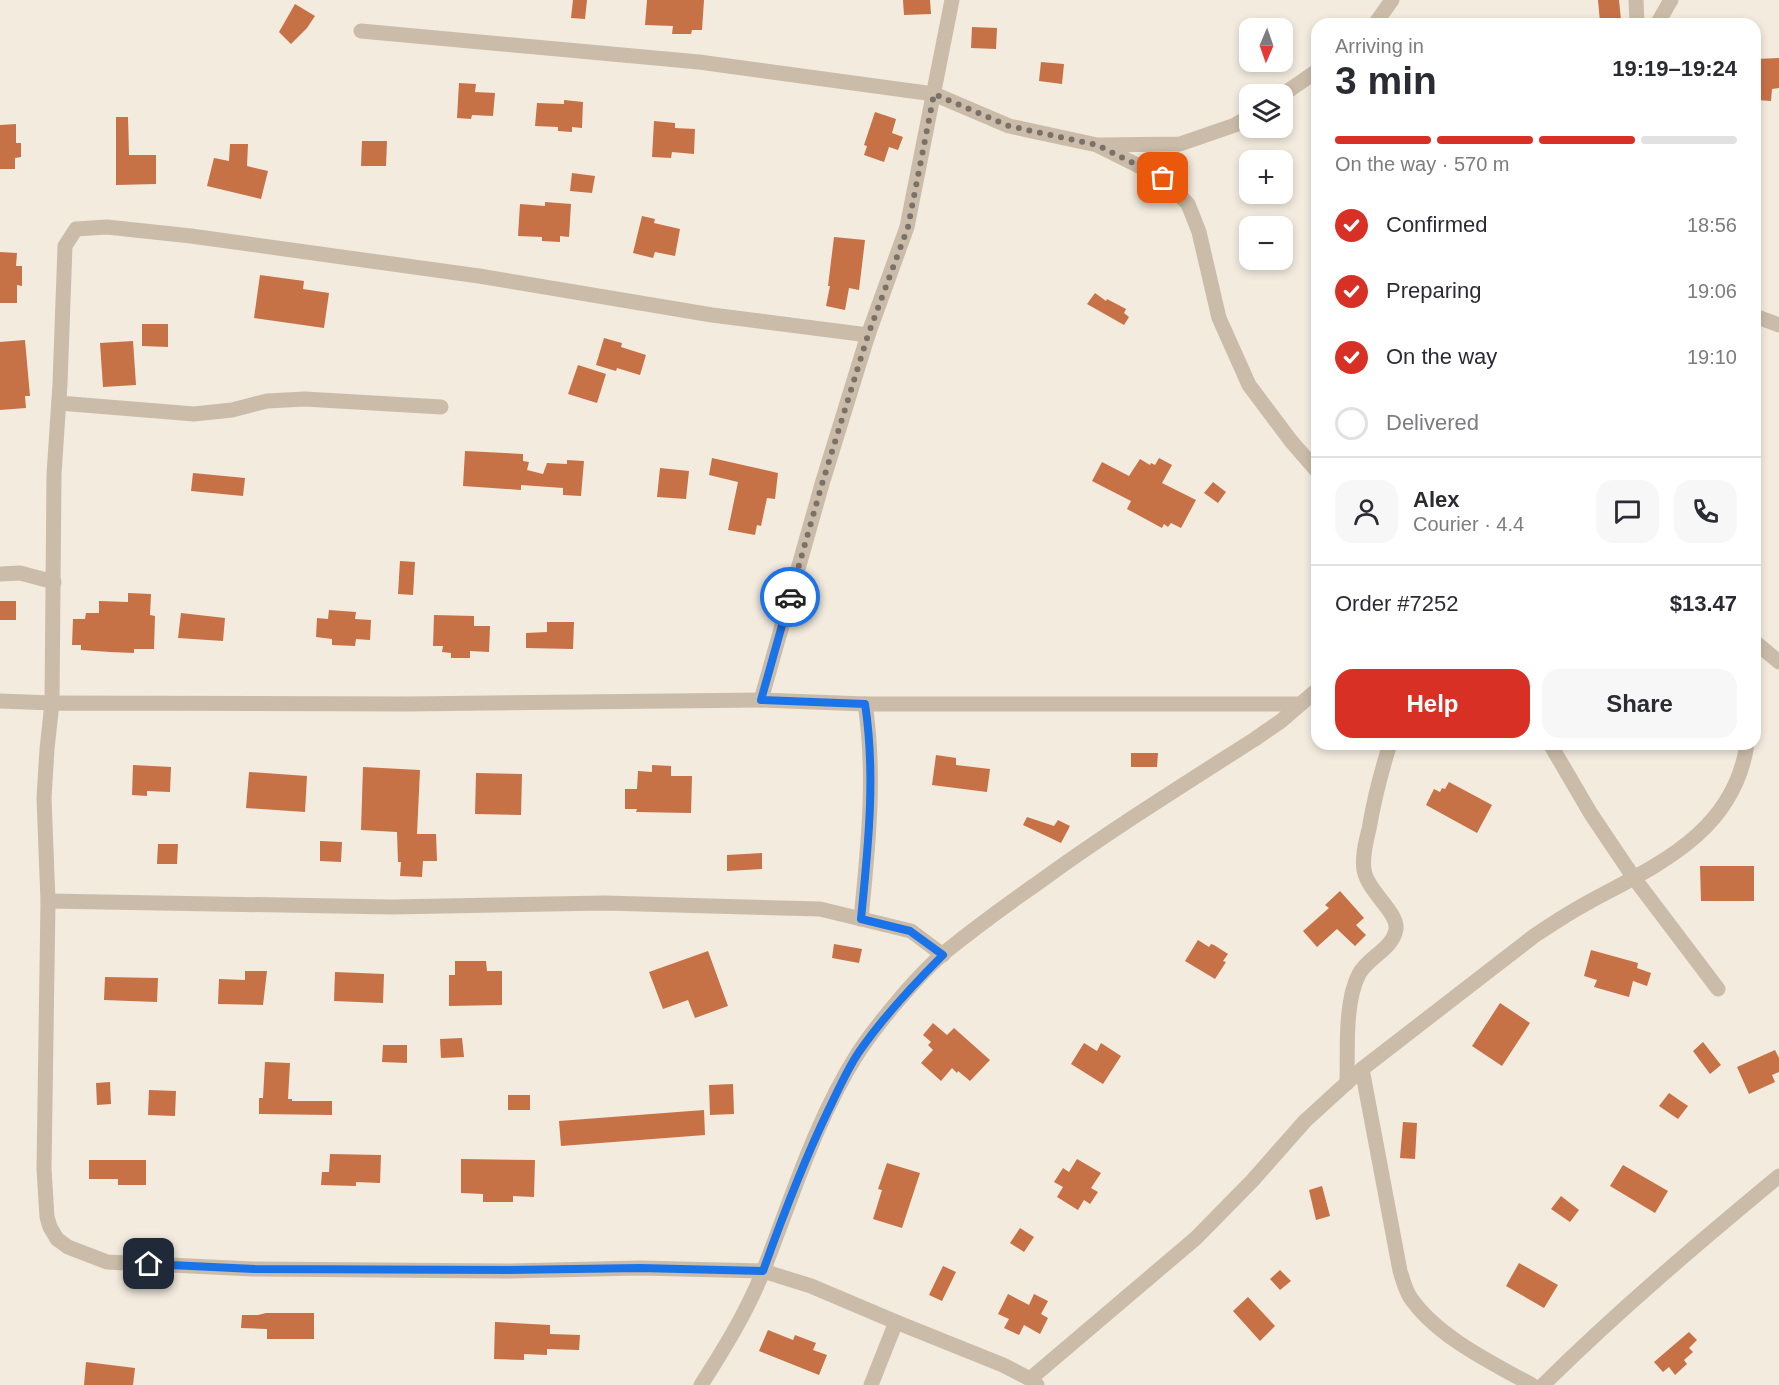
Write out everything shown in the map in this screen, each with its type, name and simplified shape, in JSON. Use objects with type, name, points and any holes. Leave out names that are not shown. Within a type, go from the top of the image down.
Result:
[{"type":"street","points":[[761,700],[822,484],[868,335],[908,227],[952,0]]},
{"type":"street","points":[[1379,18],[1392,0]]},
{"type":"street","points":[[1636,0],[1637,18]]},
{"type":"street","points":[[1660,18],[1671,0]]},
{"type":"street","points":[[361,31],[699,62],[934,94],[1009,126],[1097,145],[1180,144],[1239,123]]},
{"type":"street","points":[[1293,87],[1311,75]]},
{"type":"street","points":[[1097,145],[1163,178],[1188,204],[1200,232],[1219,318],[1249,385],[1311,464]]},
{"type":"street","points":[[868,335],[712,315],[479,276],[191,236],[107,227],[76,229],[65,246],[54,474],[52,703],[44,798],[48,901],[45,1157],[47,1217],[57,1239],[80,1253],[107,1262],[254,1269],[640,1268],[763,1271],[811,1286],[1003,1365],[1033,1382],[1196,1238],[1305,1121],[1362,1069],[1534,936],[1683,848],[1716,817],[1733,793],[1746,750]]},
{"type":"street","points":[[1761,318],[1779,325]]},
{"type":"street","points":[[59,403],[194,414],[232,410],[267,401],[305,399],[441,407]]},
{"type":"street","points":[[0,574],[20,573],[54,582]]},
{"type":"street","points":[[1761,647],[1779,662]]},
{"type":"street","points":[[701,1385],[730,1338],[763,1271],[805,1161],[854,1061],[910,988],[943,955],[1079,854],[1255,739],[1281,721],[1311,695]]},
{"type":"street","points":[[0,701],[408,704],[761,700],[865,704],[1300,704]]},
{"type":"street","points":[[861,919],[868,851],[870,751],[865,704]]},
{"type":"street","points":[[1347,1083],[1349,1010],[1354,985],[1364,966],[1391,942],[1396,932],[1394,916],[1370,886],[1364,869],[1365,850],[1377,789],[1388,750]]},
{"type":"street","points":[[1554,750],[1591,814],[1634,878],[1718,989]]},
{"type":"street","points":[[48,901],[380,907],[605,903],[820,909],[910,931],[943,955]]},
{"type":"street","points":[[1362,1069],[1400,1271],[1406,1288],[1417,1306],[1442,1330],[1488,1361],[1532,1385]]},
{"type":"street","points":[[1543,1385],[1577,1351],[1676,1262],[1779,1176]]},
{"type":"street","points":[[871,1385],[896,1322]]},
{"type":"building","points":[[573,0],[587,0],[585,19],[571,18]]},
{"type":"building","points":[[647,0],[704,0],[702,30],[692,30],[691,34],[672,34],[673,26],[645,25]]},
{"type":"building","points":[[903,0],[930,0],[931,14],[904,15]]},
{"type":"building","points":[[1598,0],[1619,0],[1621,18],[1600,18]]},
{"type":"building","points":[[295,4],[315,16],[291,44],[279,32]]},
{"type":"building","points":[[972,27],[997,28],[996,49],[971,48]]},
{"type":"building","points":[[1779,58],[1779,88],[1772,89],[1771,101],[1761,100],[1761,59]]},
{"type":"building","points":[[1041,62],[1064,64],[1062,84],[1039,81]]},
{"type":"building","points":[[459,83],[476,84],[475,92],[495,93],[493,116],[472,115],[471,119],[457,118]]},
{"type":"building","points":[[564,100],[583,102],[582,128],[572,127],[572,132],[558,131],[558,127],[535,126],[537,103],[564,104]]},
{"type":"building","points":[[875,112],[896,119],[892,133],[903,137],[898,150],[889,147],[884,162],[864,155],[867,146],[864,145]]},
{"type":"building","points":[[116,117],[128,117],[129,155],[156,155],[156,184],[116,185]]},
{"type":"building","points":[[654,121],[675,123],[675,128],[695,129],[694,154],[672,152],[671,158],[652,157]]},
{"type":"building","points":[[16,124],[16,143],[21,143],[21,157],[15,158],[15,169],[0,169],[0,125]]},
{"type":"building","points":[[362,141],[387,141],[386,166],[361,166]]},
{"type":"building","points":[[230,144],[248,144],[247,166],[268,171],[261,199],[207,186],[214,158],[229,161]]},
{"type":"building","points":[[572,173],[595,176],[592,193],[570,191]]},
{"type":"building","points":[[545,202],[571,204],[569,237],[560,236],[560,242],[542,241],[542,237],[518,236],[520,204],[545,206]]},
{"type":"building","points":[[642,216],[655,219],[654,223],[680,229],[675,256],[655,252],[653,258],[633,253]]},
{"type":"building","points":[[834,237],[865,240],[859,290],[849,288],[845,310],[826,306]]},
{"type":"building","points":[[0,252],[17,253],[16,266],[22,266],[22,286],[17,285],[17,303],[0,303]]},
{"type":"building","points":[[260,275],[304,281],[303,289],[329,293],[324,328],[254,318]]},
{"type":"building","points":[[1095,293],[1106,301],[1107,299],[1126,309],[1124,313],[1129,317],[1124,325],[1087,304]]},
{"type":"building","points":[[142,324],[168,324],[168,347],[142,346]]},
{"type":"building","points":[[604,338],[622,343],[621,347],[646,355],[640,375],[596,365]]},
{"type":"building","points":[[25,340],[30,396],[25,396],[26,408],[0,410],[0,342]]},
{"type":"building","points":[[133,341],[136,385],[103,387],[100,343]]},
{"type":"building","points":[[578,365],[606,374],[597,403],[568,394]]},
{"type":"building","points":[[465,451],[523,454],[523,461],[529,462],[527,470],[543,474],[547,463],[567,464],[567,460],[584,461],[581,496],[563,495],[563,488],[521,485],[521,490],[463,486]]},
{"type":"building","points":[[712,458],[778,473],[775,499],[767,498],[761,526],[757,525],[755,535],[728,530],[738,482],[709,475]]},
{"type":"building","points":[[1159,458],[1172,465],[1162,483],[1196,500],[1181,528],[1171,523],[1168,527],[1164,524],[1162,528],[1127,509],[1131,501],[1092,481],[1102,462],[1129,476],[1140,459],[1150,465],[1151,463],[1155,465]]},
{"type":"building","points":[[660,468],[689,471],[686,499],[657,497]]},
{"type":"building","points":[[193,473],[245,478],[243,496],[191,491]]},
{"type":"building","points":[[1213,482],[1226,492],[1218,503],[1204,493]]},
{"type":"building","points":[[400,561],[415,562],[413,595],[398,594]]},
{"type":"building","points":[[128,593],[151,594],[150,615],[155,616],[154,649],[134,649],[134,653],[110,652],[81,650],[81,645],[72,645],[73,619],[85,619],[86,613],[99,613],[99,601],[128,602]]},
{"type":"building","points":[[0,601],[16,601],[16,620],[0,620]]},
{"type":"building","points":[[329,610],[356,612],[355,619],[371,620],[370,640],[356,639],[355,646],[332,645],[332,639],[316,637],[317,618],[328,619]]},
{"type":"building","points":[[181,613],[225,618],[223,641],[178,638]]},
{"type":"building","points":[[434,615],[474,616],[474,626],[490,626],[489,652],[470,651],[470,658],[451,658],[451,653],[442,652],[443,646],[433,646]]},
{"type":"building","points":[[547,622],[574,622],[573,649],[526,648],[526,633],[547,632]]},
{"type":"building","points":[[1131,753],[1158,753],[1157,767],[1131,767]]},
{"type":"building","points":[[936,755],[956,758],[956,765],[990,769],[987,792],[932,785]]},
{"type":"building","points":[[133,765],[171,767],[170,792],[147,791],[147,796],[132,795]]},
{"type":"building","points":[[652,765],[671,766],[671,776],[692,776],[691,813],[636,812],[637,809],[625,809],[625,789],[637,789],[638,771],[652,772]]},
{"type":"building","points":[[363,767],[420,770],[417,834],[436,834],[437,861],[423,861],[422,877],[400,876],[401,862],[398,862],[397,832],[361,830]]},
{"type":"building","points":[[249,772],[307,776],[305,812],[246,808]]},
{"type":"building","points":[[476,773],[522,774],[521,815],[475,814]]},
{"type":"building","points":[[1449,782],[1492,805],[1477,833],[1426,805],[1434,789],[1440,792]]},
{"type":"building","points":[[1027,817],[1054,826],[1058,820],[1070,826],[1061,843],[1023,825]]},
{"type":"building","points":[[320,841],[342,842],[341,862],[320,861]]},
{"type":"building","points":[[158,844],[178,844],[177,864],[157,864]]},
{"type":"building","points":[[762,853],[762,869],[727,871],[727,855]]},
{"type":"building","points":[[1700,866],[1754,866],[1754,901],[1701,901]]},
{"type":"building","points":[[1340,891],[1364,918],[1356,925],[1366,935],[1355,946],[1337,929],[1317,947],[1303,931],[1329,908],[1325,905]]},
{"type":"building","points":[[1198,940],[1209,947],[1211,944],[1214,945],[1228,954],[1223,961],[1226,962],[1215,979],[1185,961]]},
{"type":"building","points":[[834,944],[862,949],[859,963],[832,958]]},
{"type":"building","points":[[1591,950],[1638,963],[1637,968],[1651,973],[1647,986],[1633,981],[1629,997],[1594,987],[1597,980],[1584,976]]},
{"type":"building","points":[[708,951],[728,1006],[695,1018],[688,1000],[663,1009],[649,972]]},
{"type":"building","points":[[455,961],[486,961],[487,971],[502,971],[502,1005],[449,1006],[449,975],[455,975]]},
{"type":"building","points":[[245,971],[267,971],[263,1005],[218,1004],[219,979],[245,980]]},
{"type":"building","points":[[335,972],[384,974],[383,1003],[334,1001]]},
{"type":"building","points":[[105,977],[158,978],[157,1002],[104,1000]]},
{"type":"building","points":[[1500,1003],[1530,1023],[1502,1066],[1472,1046]]},
{"type":"building","points":[[933,1023],[947,1035],[954,1028],[990,1060],[970,1081],[952,1068],[941,1081],[921,1063],[933,1050],[928,1045],[931,1042],[923,1035]]},
{"type":"building","points":[[462,1038],[464,1057],[441,1058],[440,1039]]},
{"type":"building","points":[[1703,1042],[1721,1065],[1710,1074],[1693,1051]]},
{"type":"building","points":[[1084,1043],[1097,1051],[1101,1043],[1121,1056],[1103,1084],[1071,1064]]},
{"type":"building","points":[[383,1045],[407,1045],[407,1063],[382,1062]]},
{"type":"building","points":[[1775,1050],[1779,1058],[1779,1072],[1772,1075],[1775,1082],[1749,1094],[1737,1067]]},
{"type":"building","points":[[265,1062],[290,1063],[288,1099],[292,1101],[332,1101],[332,1115],[259,1114],[259,1098],[263,1098]]},
{"type":"building","points":[[110,1082],[111,1104],[97,1105],[96,1083]]},
{"type":"building","points":[[733,1084],[734,1114],[710,1115],[709,1085]]},
{"type":"building","points":[[149,1090],[176,1091],[175,1116],[148,1115]]},
{"type":"building","points":[[1669,1093],[1688,1106],[1678,1119],[1659,1106]]},
{"type":"building","points":[[508,1095],[530,1095],[530,1110],[508,1110]]},
{"type":"building","points":[[704,1110],[705,1135],[561,1146],[559,1121]]},
{"type":"building","points":[[1403,1122],[1417,1123],[1415,1159],[1400,1158]]},
{"type":"building","points":[[330,1154],[381,1155],[380,1183],[356,1182],[356,1186],[321,1185],[322,1172],[329,1172]]},
{"type":"building","points":[[461,1159],[535,1160],[534,1197],[513,1196],[513,1202],[483,1202],[483,1194],[461,1193]]},
{"type":"building","points":[[1077,1159],[1101,1173],[1091,1188],[1098,1192],[1090,1204],[1084,1200],[1078,1210],[1057,1197],[1063,1187],[1054,1182],[1063,1168],[1069,1172]]},
{"type":"building","points":[[89,1160],[146,1160],[146,1185],[118,1185],[118,1179],[89,1179]]},
{"type":"building","points":[[887,1163],[920,1173],[902,1228],[873,1219],[882,1190],[878,1189]]},
{"type":"building","points":[[1623,1165],[1668,1191],[1655,1213],[1610,1186]]},
{"type":"building","points":[[1322,1186],[1330,1216],[1316,1220],[1309,1190]]},
{"type":"building","points":[[1561,1196],[1579,1210],[1570,1222],[1551,1209]]},
{"type":"building","points":[[1020,1228],[1034,1237],[1024,1252],[1010,1243]]},
{"type":"building","points":[[1519,1263],[1558,1285],[1544,1308],[1506,1286]]},
{"type":"building","points":[[943,1266],[956,1272],[942,1301],[929,1295]]},
{"type":"building","points":[[1280,1270],[1291,1281],[1280,1290],[1270,1279]]},
{"type":"building","points":[[1008,1294],[1029,1305],[1034,1294],[1048,1301],[1041,1314],[1048,1318],[1040,1334],[1024,1325],[1019,1335],[1004,1328],[1009,1319],[998,1314]]},
{"type":"building","points":[[1248,1297],[1275,1326],[1260,1341],[1233,1311]]},
{"type":"building","points":[[314,1313],[314,1339],[267,1339],[267,1329],[241,1328],[242,1315]]},
{"type":"building","points":[[495,1322],[550,1325],[550,1334],[580,1335],[579,1350],[547,1349],[547,1355],[524,1354],[524,1360],[494,1359]]},
{"type":"building","points":[[768,1330],[793,1340],[795,1335],[816,1343],[813,1350],[827,1355],[819,1375],[759,1351]]},
{"type":"building","points":[[1689,1332],[1697,1340],[1689,1348],[1693,1352],[1684,1360],[1687,1364],[1675,1375],[1669,1367],[1663,1372],[1654,1362]]},
{"type":"building","points":[[86,1362],[135,1368],[133,1385],[84,1385]]},
{"type":"way so far","points":[[790,597],[868,335],[908,227],[934,94],[1009,126],[1097,145],[1163,178]]},
{"type":"route","points":[[149,1264],[254,1269],[640,1268],[763,1271],[805,1161],[858,1053],[910,988],[943,955],[910,931],[861,919],[868,851],[870,740],[865,704],[761,700],[790,597]]}]
